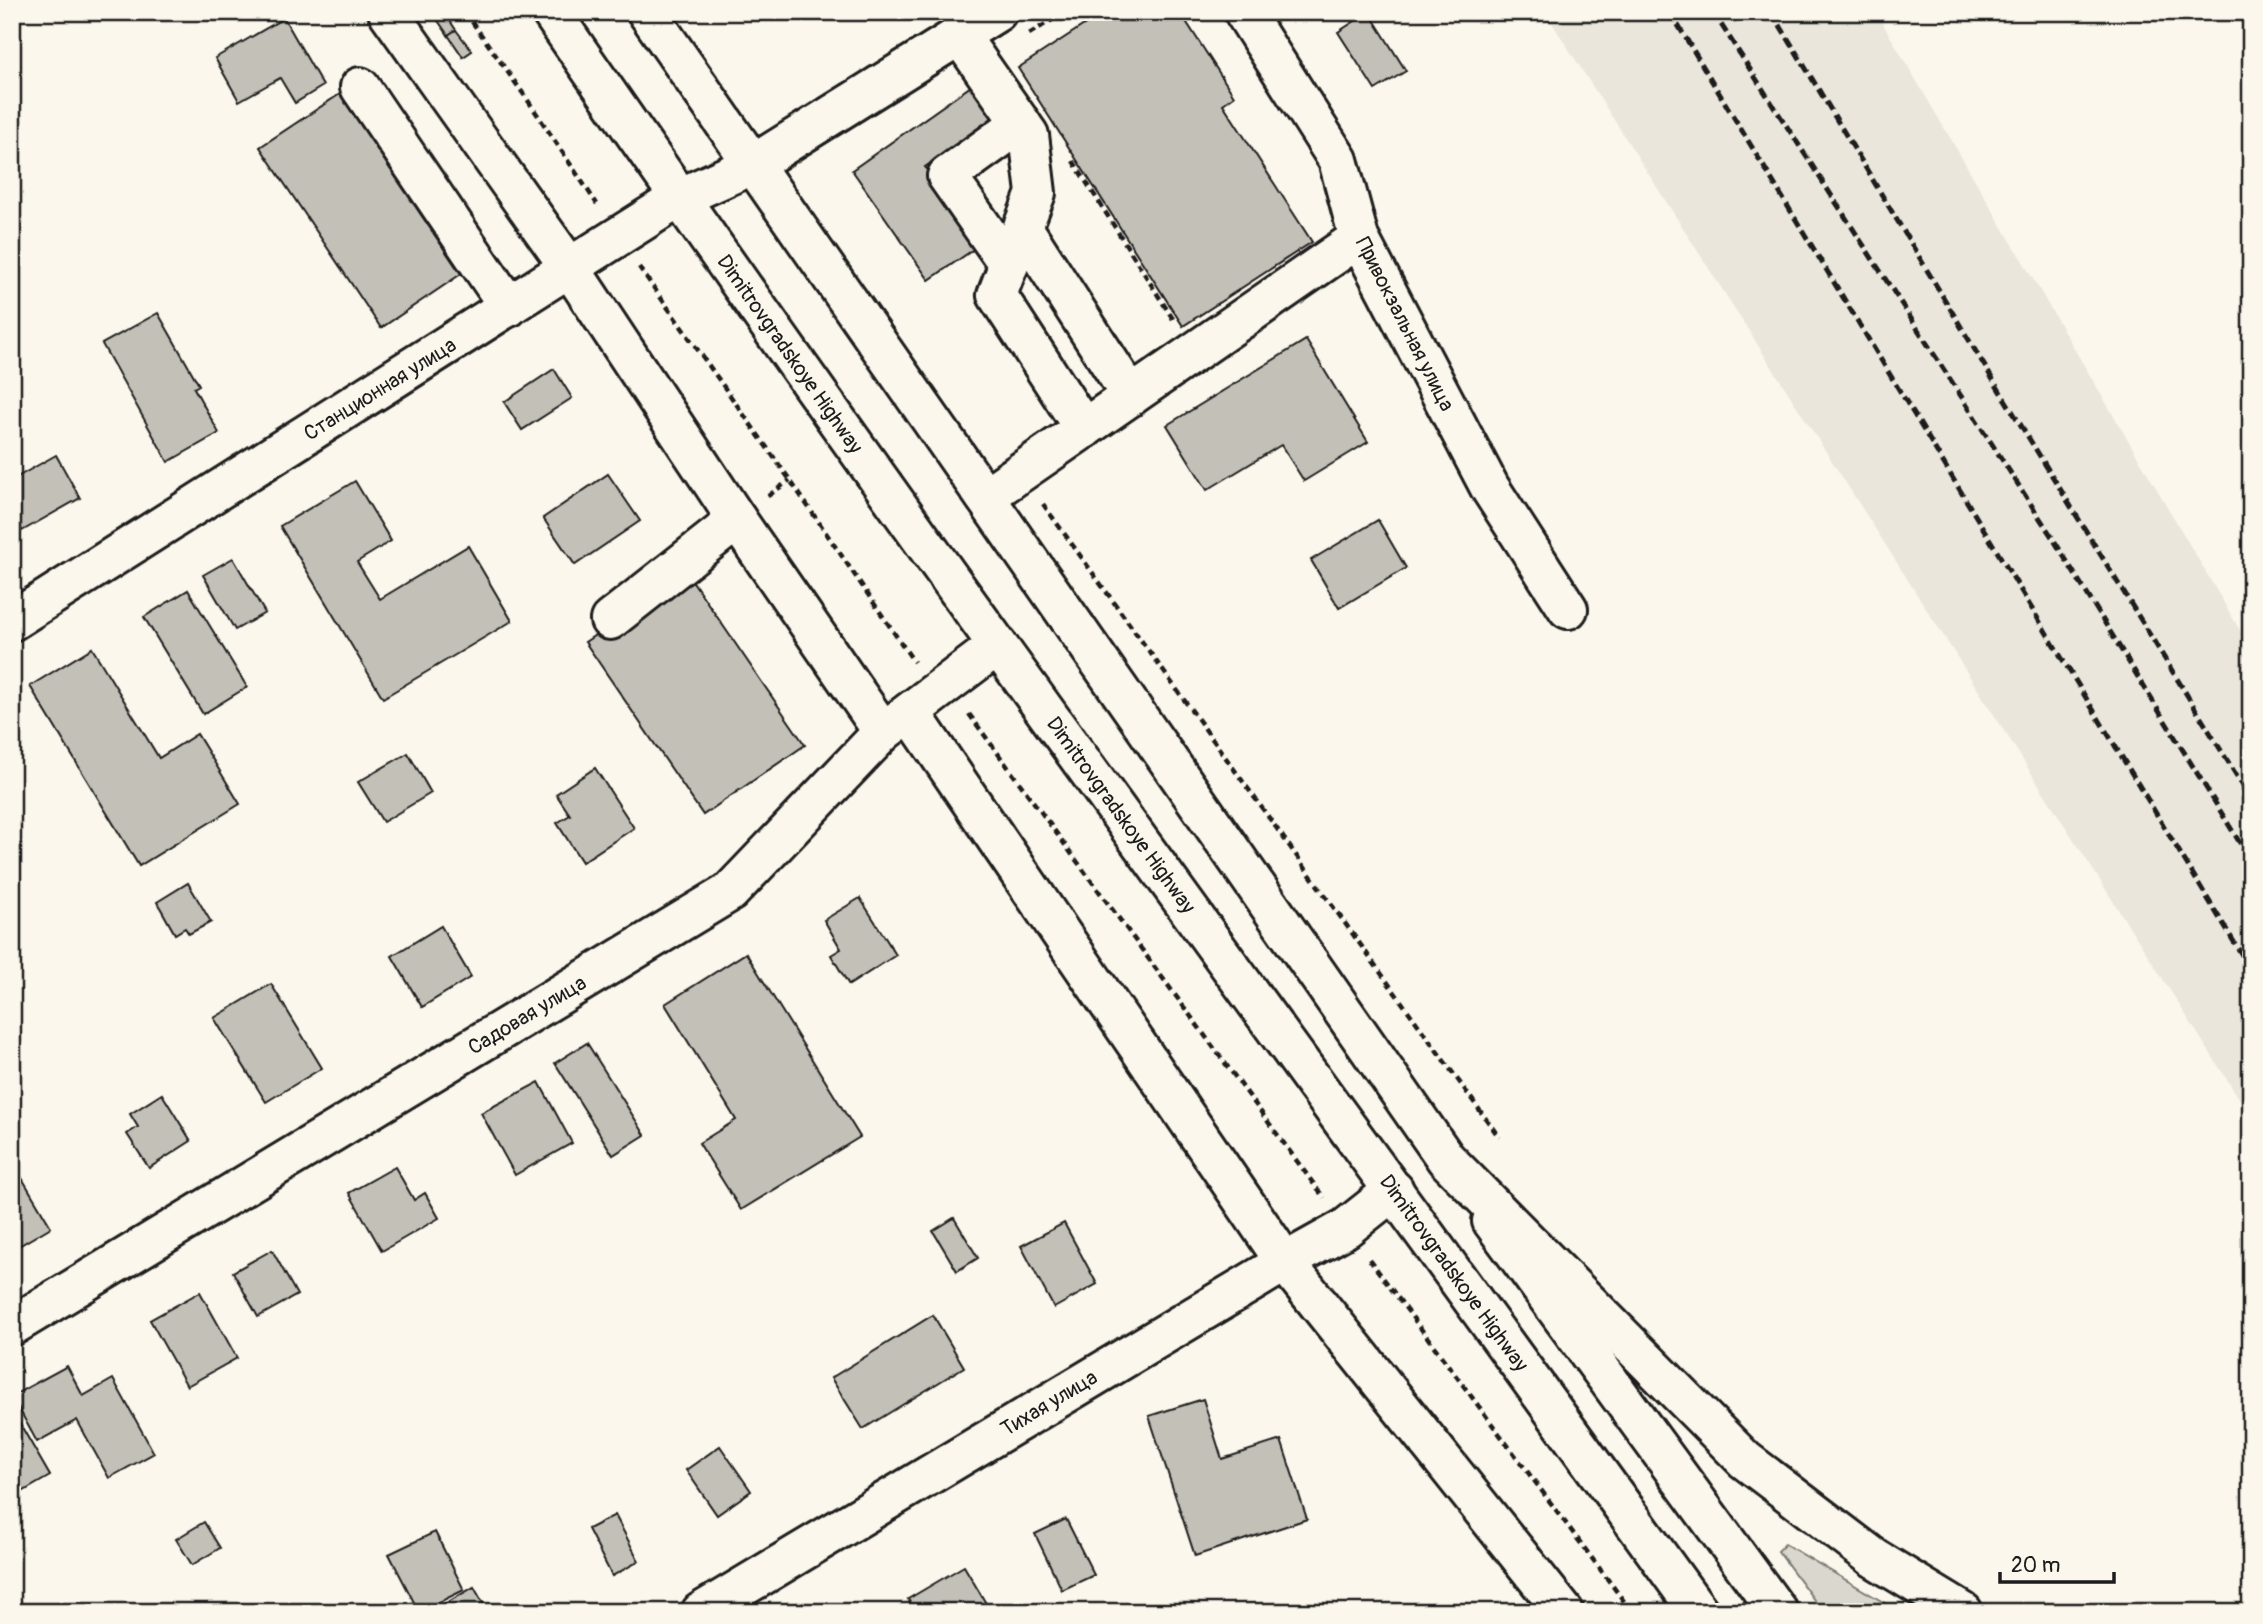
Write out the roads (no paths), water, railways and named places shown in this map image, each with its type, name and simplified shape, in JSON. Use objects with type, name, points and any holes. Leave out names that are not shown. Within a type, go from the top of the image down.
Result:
[{"type":"main road","points":[[388,12],[570,268],[737,520],[897,722],[1285,1262],[1564,1612]]},
{"type":"main road","name":"Dimitrovgradskoye Highway","points":[[551,12],[679,198],[997,646],[1699,1612]]},
{"type":"main road","points":[[647,12],[1446,1158],[1779,1612]]},
{"type":"main road","name":"Станционная улица","points":[[12,621],[679,198],[752,165],[997,12]]},
{"type":"main road","name":"Привокзальная улица","points":[[1244,12],[1338,160],[1359,238],[1490,488],[1568,609]]},
{"type":"main road","points":[[960,36],[1030,135],[1036,193],[997,295],[1084,429]]},
{"type":"main road","points":[[360,87],[509,307]]},
{"type":"main road","points":[[1009,265],[947,176],[1021,123]]},
{"type":"main road","points":[[1023,228],[1131,396]]},
{"type":"main road","points":[[985,497],[1359,238]]},
{"type":"main road","points":[[610,620],[737,520]]},
{"type":"main road","name":"Садовая улица","points":[[12,1326],[730,892],[897,722],[997,646]]},
{"type":"main road","points":[[1446,1158],[1745,1460],[1874,1558],[1963,1612]]},
{"type":"main road","name":"Тихая улица","points":[[701,1612],[1346,1228],[1394,1190]]},
{"type":"railway","points":[[1670,12],[2251,970]]},
{"type":"railway","points":[[1713,12],[2052,537],[2251,861]]},
{"type":"railway","points":[[1772,12],[1990,375],[2251,799]]}]
